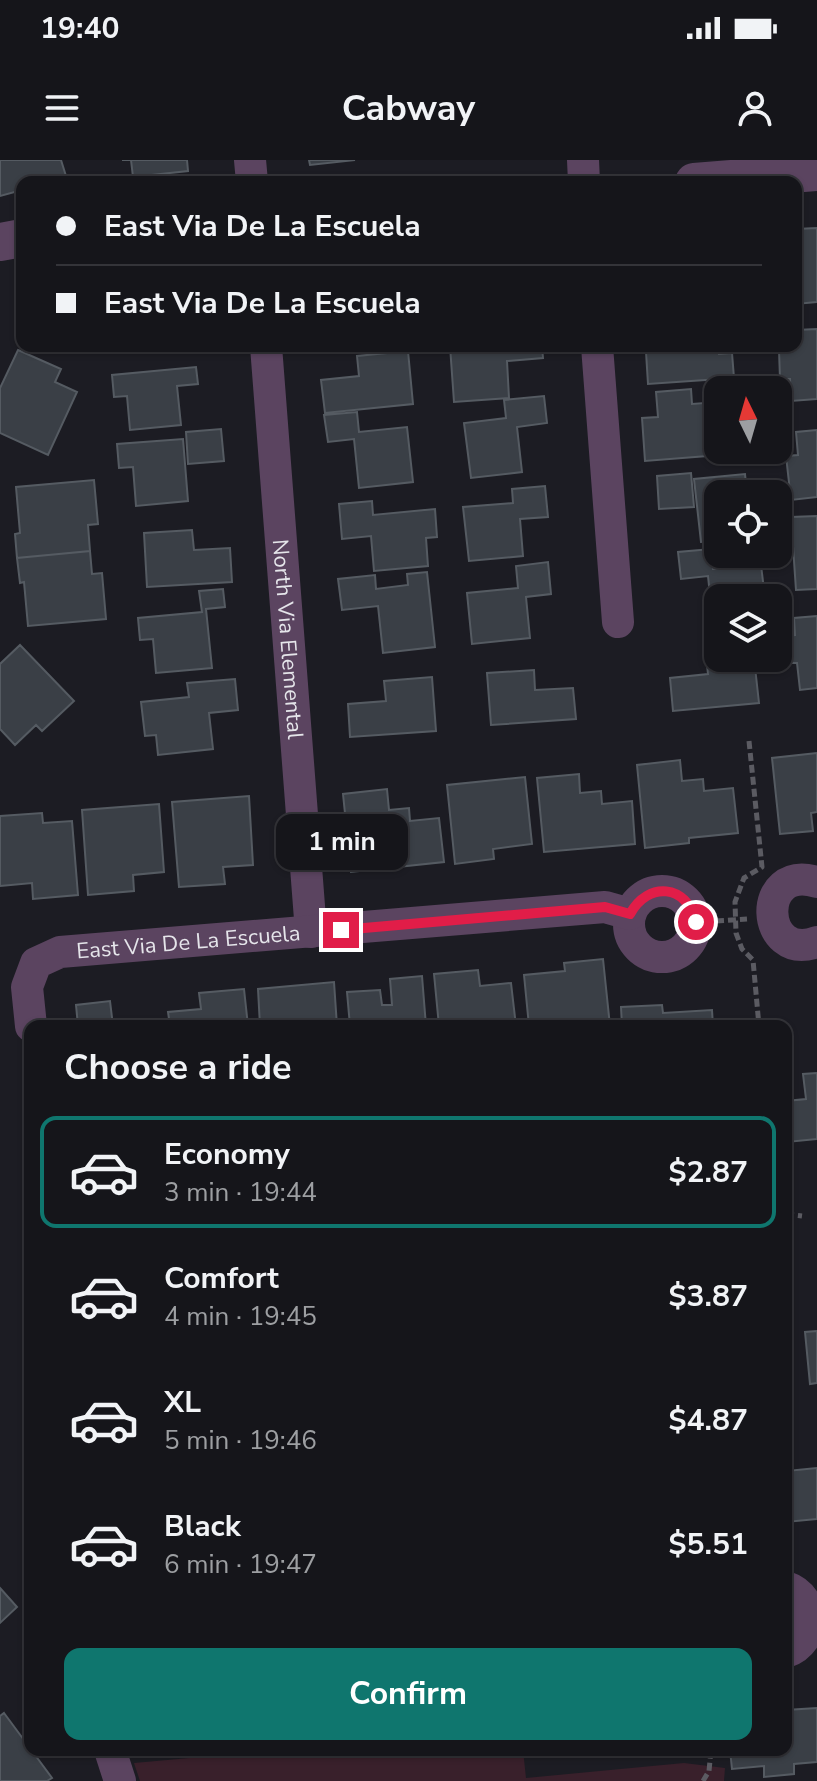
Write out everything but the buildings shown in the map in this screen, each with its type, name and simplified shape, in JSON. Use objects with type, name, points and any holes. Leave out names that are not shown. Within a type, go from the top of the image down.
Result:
[{"type":"street","points":[[768,176],[817,172]]},
{"type":"street","name":"North Via Elemental","points":[[266,352],[311,932]]},
{"type":"street","points":[[597,352],[618,622]]},
{"type":"street","points":[[817,882],[797,880],[786,884],[778,892],[771,914],[780,935],[789,942],[801,945],[817,942]]},
{"type":"street","name":"East Via De La Escuela","points":[[30,1020],[27,987],[36,963],[60,952],[605,907],[630,914]]},
{"type":"street","points":[[792,1649],[809,1638],[814,1628],[815,1616],[805,1598]]},
{"type":"street","points":[[112,1756],[120,1781]]},
{"type":"path","points":[[716,921],[752,919]]},
{"type":"path","points":[[792,1215],[802,1216]]},
{"type":"path","points":[[703,1781],[709,1771],[710,1756]]},
{"type":"shaded area","points":[[212,1756],[524,1756],[526,1778],[684,1763],[725,1768],[724,1781],[140,1781],[134,1763]]},
{"type":"route","points":[[341,930],[605,907],[630,914],[644,896],[666,891],[687,901],[696,922]]}]
